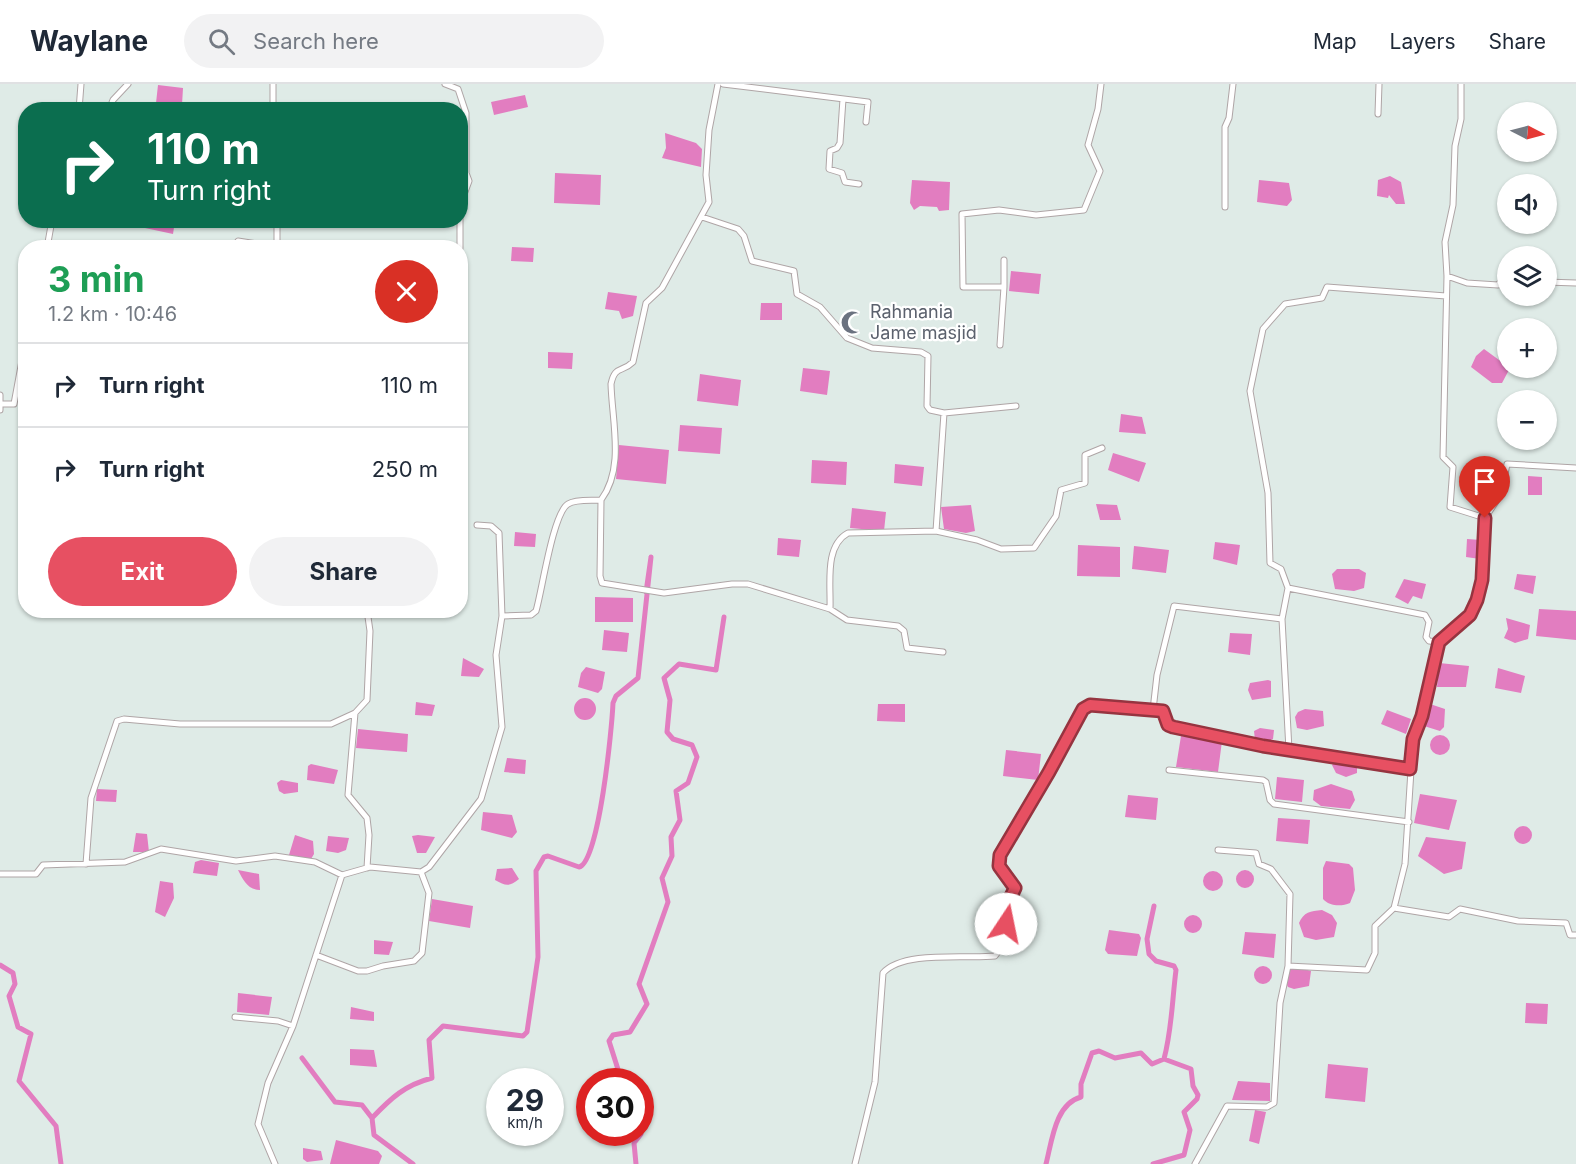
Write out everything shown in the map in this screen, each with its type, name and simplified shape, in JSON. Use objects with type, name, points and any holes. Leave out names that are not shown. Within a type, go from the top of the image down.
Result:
[{"type":"street","points":[[80,102],[81,84]]},
{"type":"street","points":[[112,102],[128,84]]},
{"type":"street","points":[[273,84],[273,102]]},
{"type":"street","points":[[445,84],[458,89],[462,102]]},
{"type":"street","points":[[718,84],[709,130],[706,175],[709,202],[662,288],[646,303],[633,362],[617,370],[613,375],[611,394],[616,457],[609,490],[601,500],[600,576],[602,583],[664,593],[748,584],[830,609],[847,620],[898,626],[904,631],[905,644],[910,649],[943,652]]},
{"type":"street","points":[[723,84],[868,102],[866,122]]},
{"type":"street","points":[[1004,287],[963,287],[962,214],[999,210],[1036,215],[1084,210],[1100,171],[1088,145],[1098,109],[1101,84]]},
{"type":"street","points":[[1225,207],[1225,128],[1229,118],[1233,84]]},
{"type":"street","points":[[1378,114],[1379,84]]},
{"type":"street","points":[[1461,84],[1461,119],[1455,146],[1454,205],[1445,242],[1447,276],[1443,457],[1453,467],[1450,507],[1485,518]]},
{"type":"street","points":[[843,99],[840,143],[830,151],[829,169],[842,173],[845,182],[859,184]]},
{"type":"street","points":[[702,217],[738,229],[744,236],[752,261],[794,271],[797,294],[820,306],[847,338],[872,348],[926,353],[929,360],[927,406],[930,411],[944,413],[1016,406]]},
{"type":"street","points":[[1000,345],[1005,260]]},
{"type":"street","points":[[1447,276],[1467,283],[1497,285]]},
{"type":"street","points":[[1557,282],[1576,283]]},
{"type":"street","points":[[1289,750],[1282,619],[1288,588],[1281,569],[1270,563],[1268,493],[1250,392],[1263,329],[1285,304],[1322,298],[1327,287],[1446,296]]},
{"type":"street","points":[[0,395],[1,407],[14,404],[18,382]]},
{"type":"street","points":[[936,531],[944,413]]},
{"type":"street","points":[[830,609],[832,549],[837,539],[848,532],[936,531],[977,540],[1001,549],[1034,548],[1056,516],[1061,490],[1085,483],[1083,465],[1086,455],[1102,448]]},
{"type":"street","points":[[1288,966],[1367,970],[1375,953],[1375,926],[1394,908],[1405,864],[1413,739],[1422,716],[1439,642],[1470,615],[1477,600],[1482,580],[1485,518],[1501,494],[1507,464],[1576,468]]},
{"type":"street","points":[[502,616],[531,615],[536,611],[545,560],[563,509],[570,502],[601,500]]},
{"type":"street","points":[[0,874],[36,874],[43,866],[124,862],[161,849],[236,861],[275,856],[315,862],[342,875],[366,868],[421,872],[429,867],[481,800],[502,728],[496,655],[502,616],[499,533],[491,526],[477,525]]},
{"type":"street","points":[[1288,588],[1425,615],[1429,622],[1426,637],[1429,641],[1439,642]]},
{"type":"street","points":[[1153,710],[1157,675],[1174,606],[1282,619]]},
{"type":"street","points":[[86,864],[91,798],[117,721],[124,719],[180,724],[329,724],[355,713],[368,700],[370,631],[368,618]]},
{"type":"street","points":[[855,1164],[875,1082],[883,973],[903,964],[938,956],[995,956],[1007,940],[1006,907],[1015,888],[999,866],[1000,855],[1083,709],[1090,705],[1164,711],[1168,725],[1173,727],[1289,750],[1410,769]]},
{"type":"street","points":[[355,713],[348,795],[367,818],[369,835],[366,868]]},
{"type":"street","points":[[1169,770],[1263,780],[1266,782],[1270,802],[1274,804],[1409,822]]},
{"type":"street","points":[[1195,1164],[1227,1106],[1267,1107],[1274,1103],[1280,1004],[1288,966],[1290,894],[1271,870],[1259,864],[1256,854],[1218,849]]},
{"type":"street","points":[[316,956],[367,971],[414,961],[422,953],[429,893],[421,872]]},
{"type":"street","points":[[276,1164],[258,1124],[268,1083],[293,1026],[342,875]]},
{"type":"street","points":[[1394,908],[1449,917],[1460,909],[1518,921],[1566,923],[1570,935],[1576,935]]},
{"type":"street","points":[[235,1017],[278,1021],[293,1026]]},
{"type":"shaded area","points":[[158,85],[183,88],[182,102],[156,102]]},
{"type":"shaded area","points":[[525,95],[528,107],[494,115],[491,102]]},
{"type":"shaded area","points":[[665,133],[696,143],[702,149],[701,167],[662,158],[666,148]]},
{"type":"shaded area","points":[[555,173],[601,175],[600,205],[554,203]]},
{"type":"shaded area","points":[[1390,176],[1401,182],[1405,204],[1396,204],[1389,195],[1388,198],[1377,196],[1378,180]]},
{"type":"shaded area","points":[[912,180],[950,182],[949,210],[939,211],[937,207],[920,206],[914,210],[910,203]]},
{"type":"shaded area","points":[[1259,180],[1289,183],[1292,200],[1287,206],[1257,202]]},
{"type":"shaded area","points":[[145,228],[174,228],[173,234]]},
{"type":"shaded area","points":[[512,247],[534,248],[533,262],[511,261]]},
{"type":"shaded area","points":[[1011,271],[1041,274],[1039,294],[1009,291]]},
{"type":"shaded area","points":[[608,292],[637,296],[633,316],[622,319],[619,311],[605,309]]},
{"type":"shaded area","points":[[761,303],[782,303],[782,320],[760,320]]},
{"type":"shaded area","points":[[1484,349],[1497,358],[1497,378],[1505,378],[1502,383],[1492,383],[1471,367],[1476,356]]},
{"type":"shaded area","points":[[548,352],[573,353],[572,369],[548,368]]},
{"type":"shaded area","points":[[803,368],[830,371],[827,395],[800,391]]},
{"type":"shaded area","points":[[700,374],[741,380],[738,406],[697,401]]},
{"type":"shaded area","points":[[1121,414],[1142,417],[1146,434],[1119,432]]},
{"type":"shaded area","points":[[680,425],[722,428],[720,454],[678,451]]},
{"type":"shaded area","points":[[619,445],[669,450],[666,484],[616,479]]},
{"type":"shaded area","points":[[1113,453],[1146,463],[1139,482],[1108,470]]},
{"type":"shaded area","points":[[812,460],[847,462],[846,485],[811,483]]},
{"type":"shaded area","points":[[895,464],[924,467],[922,486],[894,483]]},
{"type":"shaded area","points":[[1528,476],[1542,477],[1542,495],[1528,495]]},
{"type":"shaded area","points":[[1096,504],[1117,505],[1121,520],[1100,520]]},
{"type":"shaded area","points":[[971,505],[975,531],[966,533],[944,529],[941,507]]},
{"type":"shaded area","points":[[852,508],[886,512],[884,531],[850,528]]},
{"type":"shaded area","points":[[515,532],[536,534],[535,547],[514,546]]},
{"type":"shaded area","points":[[778,538],[801,540],[799,557],[777,555]]},
{"type":"shaded area","points":[[1467,539],[1481,540],[1480,559],[1466,557]]},
{"type":"shaded area","points":[[1215,542],[1240,545],[1237,565],[1213,559]]},
{"type":"shaded area","points":[[1078,545],[1120,547],[1120,577],[1077,576]]},
{"type":"shaded area","points":[[1134,546],[1169,550],[1166,573],[1132,569]]},
{"type":"shaded area","points":[[1337,569],[1359,569],[1366,573],[1364,588],[1354,591],[1335,589],[1332,574]]},
{"type":"shaded area","points":[[1517,574],[1536,576],[1533,594],[1514,589]]},
{"type":"shaded area","points":[[1404,579],[1426,584],[1422,599],[1413,596],[1408,604],[1395,597]]},
{"type":"shaded area","points":[[595,597],[633,598],[633,622],[595,622]]},
{"type":"shaded area","points":[[1539,609],[1576,611],[1576,640],[1536,636]]},
{"type":"shaded area","points":[[1506,618],[1530,625],[1528,639],[1515,643],[1504,638],[1508,629]]},
{"type":"shaded area","points":[[604,630],[629,633],[627,652],[602,650]]},
{"type":"shaded area","points":[[1230,633],[1252,634],[1250,655],[1228,652]]},
{"type":"shaded area","points":[[463,658],[484,669],[479,677],[461,676]]},
{"type":"shaded area","points":[[1439,663],[1469,666],[1466,687],[1437,687]]},
{"type":"shaded area","points":[[586,667],[605,672],[602,689],[598,693],[578,687],[581,673]]},
{"type":"shaded area","points":[[1498,668],[1525,676],[1521,693],[1495,688]]},
{"type":"shaded area","points":[[1271,681],[1271,697],[1252,700],[1248,690],[1250,683]]},
{"type":"shaded area","points":[[585,698],[593,701],[596,709],[593,717],[585,720],[577,717],[574,709],[577,701]]},
{"type":"shaded area","points":[[416,702],[435,705],[432,716],[415,715]]},
{"type":"shaded area","points":[[878,704],[905,704],[905,722],[877,721]]},
{"type":"shaded area","points":[[1430,704],[1445,709],[1444,727],[1440,731],[1424,726]]},
{"type":"shaded area","points":[[1305,709],[1323,711],[1324,726],[1307,730],[1297,728],[1295,717],[1298,712]]},
{"type":"shaded area","points":[[1387,710],[1411,719],[1406,734],[1381,724]]},
{"type":"shaded area","points":[[1260,728],[1274,730],[1273,739],[1266,742],[1255,740],[1254,731]]},
{"type":"shaded area","points":[[358,729],[408,734],[407,752],[356,748]]},
{"type":"shaded area","points":[[1436,735],[1444,735],[1450,741],[1450,749],[1444,755],[1436,755],[1430,749],[1430,741]]},
{"type":"shaded area","points":[[1181,736],[1222,741],[1218,772],[1176,767]]},
{"type":"shaded area","points":[[1006,750],[1041,754],[1038,780],[1003,776]]},
{"type":"shaded area","points":[[507,758],[526,760],[525,774],[504,772]]},
{"type":"shaded area","points":[[1337,759],[1357,763],[1357,773],[1346,777],[1336,773],[1332,765]]},
{"type":"shaded area","points":[[311,764],[338,770],[334,784],[307,780],[308,766]]},
{"type":"shaded area","points":[[1277,777],[1304,780],[1302,802],[1275,799]]},
{"type":"shaded area","points":[[281,780],[298,783],[298,792],[284,794],[279,791],[277,783]]},
{"type":"shaded area","points":[[1331,784],[1352,791],[1355,800],[1350,809],[1321,806],[1313,800],[1314,790]]},
{"type":"shaded area","points":[[97,789],[117,790],[116,802],[96,801]]},
{"type":"shaded area","points":[[1420,794],[1457,800],[1449,830],[1414,823]]},
{"type":"shaded area","points":[[1128,795],[1158,798],[1156,820],[1125,817]]},
{"type":"shaded area","points":[[483,812],[512,815],[517,832],[512,838],[481,830]]},
{"type":"shaded area","points":[[1278,818],[1310,820],[1308,844],[1276,841]]},
{"type":"shaded area","points":[[1523,826],[1529,829],[1532,835],[1529,841],[1523,844],[1517,841],[1514,835],[1517,829]]},
{"type":"shaded area","points":[[136,833],[147,834],[149,852],[133,852]]},
{"type":"shaded area","points":[[295,835],[313,841],[314,854],[311,859],[289,855]]},
{"type":"shaded area","points":[[328,836],[349,838],[346,850],[338,853],[326,851]]},
{"type":"shaded area","points":[[412,836],[435,837],[426,853],[417,853]]},
{"type":"shaded area","points":[[1426,837],[1466,842],[1462,869],[1444,874],[1418,856]]},
{"type":"shaded area","points":[[201,860],[219,863],[217,876],[193,873],[195,862]]},
{"type":"shaded area","points":[[1326,861],[1349,864],[1353,868],[1355,890],[1350,903],[1335,905],[1323,899],[1323,868]]},
{"type":"shaded area","points":[[512,868],[519,879],[516,882],[507,885],[495,880],[497,869]]},
{"type":"shaded area","points":[[238,870],[259,874],[260,890],[249,886]]},
{"type":"shaded area","points":[[1245,870],[1251,873],[1254,879],[1251,885],[1245,888],[1239,885],[1236,879],[1239,873]]},
{"type":"shaded area","points":[[1213,871],[1220,874],[1223,881],[1220,888],[1213,891],[1206,888],[1203,881],[1206,874]]},
{"type":"shaded area","points":[[160,881],[173,883],[174,898],[165,917],[155,912]]},
{"type":"shaded area","points":[[432,899],[473,906],[470,928],[429,921]]},
{"type":"shaded area","points":[[1322,910],[1332,915],[1337,923],[1334,937],[1316,940],[1304,937],[1299,923],[1303,916]]},
{"type":"shaded area","points":[[1193,915],[1199,918],[1202,924],[1199,930],[1193,933],[1187,930],[1184,924],[1187,918]]},
{"type":"shaded area","points":[[1109,930],[1139,934],[1141,938],[1137,956],[1108,954],[1105,950]]},
{"type":"shaded area","points":[[1245,932],[1276,934],[1274,958],[1242,954]]},
{"type":"shaded area","points":[[374,940],[393,942],[389,955],[374,954]]},
{"type":"shaded area","points":[[1263,966],[1269,969],[1272,975],[1269,981],[1263,984],[1257,981],[1254,975],[1257,969]]},
{"type":"shaded area","points":[[1300,968],[1311,971],[1309,986],[1294,989],[1288,987],[1286,983],[1290,969]]},
{"type":"shaded area","points":[[238,993],[272,997],[269,1015],[237,1012]]},
{"type":"shaded area","points":[[1526,1003],[1548,1004],[1547,1024],[1525,1023]]},
{"type":"shaded area","points":[[351,1007],[374,1012],[374,1021],[350,1019]]},
{"type":"shaded area","points":[[350,1049],[374,1050],[377,1067],[350,1065]]},
{"type":"shaded area","points":[[1328,1064],[1368,1068],[1365,1102],[1325,1098]]},
{"type":"shaded area","points":[[1238,1081],[1270,1083],[1270,1101],[1232,1100]]},
{"type":"shaded area","points":[[1255,1110],[1266,1112],[1259,1144],[1249,1141]]},
{"type":"shaded area","points":[[336,1140],[378,1151],[382,1156],[379,1164],[330,1164]]},
{"type":"shaded area","points":[[303,1148],[321,1151],[323,1160],[307,1162],[303,1159]]},
{"type":"waterway","points":[[372,1118],[399,1093],[414,1084],[432,1078],[429,1040],[443,1026],[523,1036],[527,1032],[538,957],[536,871],[544,857],[548,856],[579,867],[586,860],[593,843],[603,792],[613,703],[616,696],[638,678],[651,557],[646,592]]},
{"type":"waterway","points":[[618,1068],[609,1041],[613,1035],[630,1032],[647,1004],[639,984],[668,902],[662,878],[672,856],[671,837],[680,820],[676,791],[688,783],[697,757],[692,745],[673,739],[667,732],[670,700],[664,678],[679,664],[716,670],[724,617]]},
{"type":"waterway","points":[[1153,1164],[1184,1155],[1190,1130],[1184,1112],[1198,1095],[1193,1086],[1191,1069],[1164,1059],[1176,970],[1174,966],[1156,961],[1149,954],[1147,939],[1154,906]]},
{"type":"waterway","points":[[0,965],[13,973],[15,984],[9,996],[18,1027],[31,1034],[19,1081],[56,1126],[61,1164]]},
{"type":"waterway","points":[[1046,1164],[1060,1115],[1065,1107],[1081,1097],[1081,1084],[1092,1053],[1099,1051],[1115,1058],[1141,1053],[1152,1064],[1164,1059]]},
{"type":"waterway","points":[[302,1058],[335,1102],[362,1105],[372,1118],[374,1135],[413,1164]]},
{"type":"waterway","points":[[634,1146],[636,1164]]},
{"type":"place","name":"Rahmania Jame masjid","points":[[852,322]]},
{"type":"route","points":[[1006,924],[1005,910],[1015,886],[999,866],[1000,855],[1083,709],[1090,705],[1164,711],[1168,725],[1173,727],[1263,746],[1410,769],[1413,739],[1422,716],[1439,642],[1470,615],[1477,600],[1482,580],[1485,518]]}]
